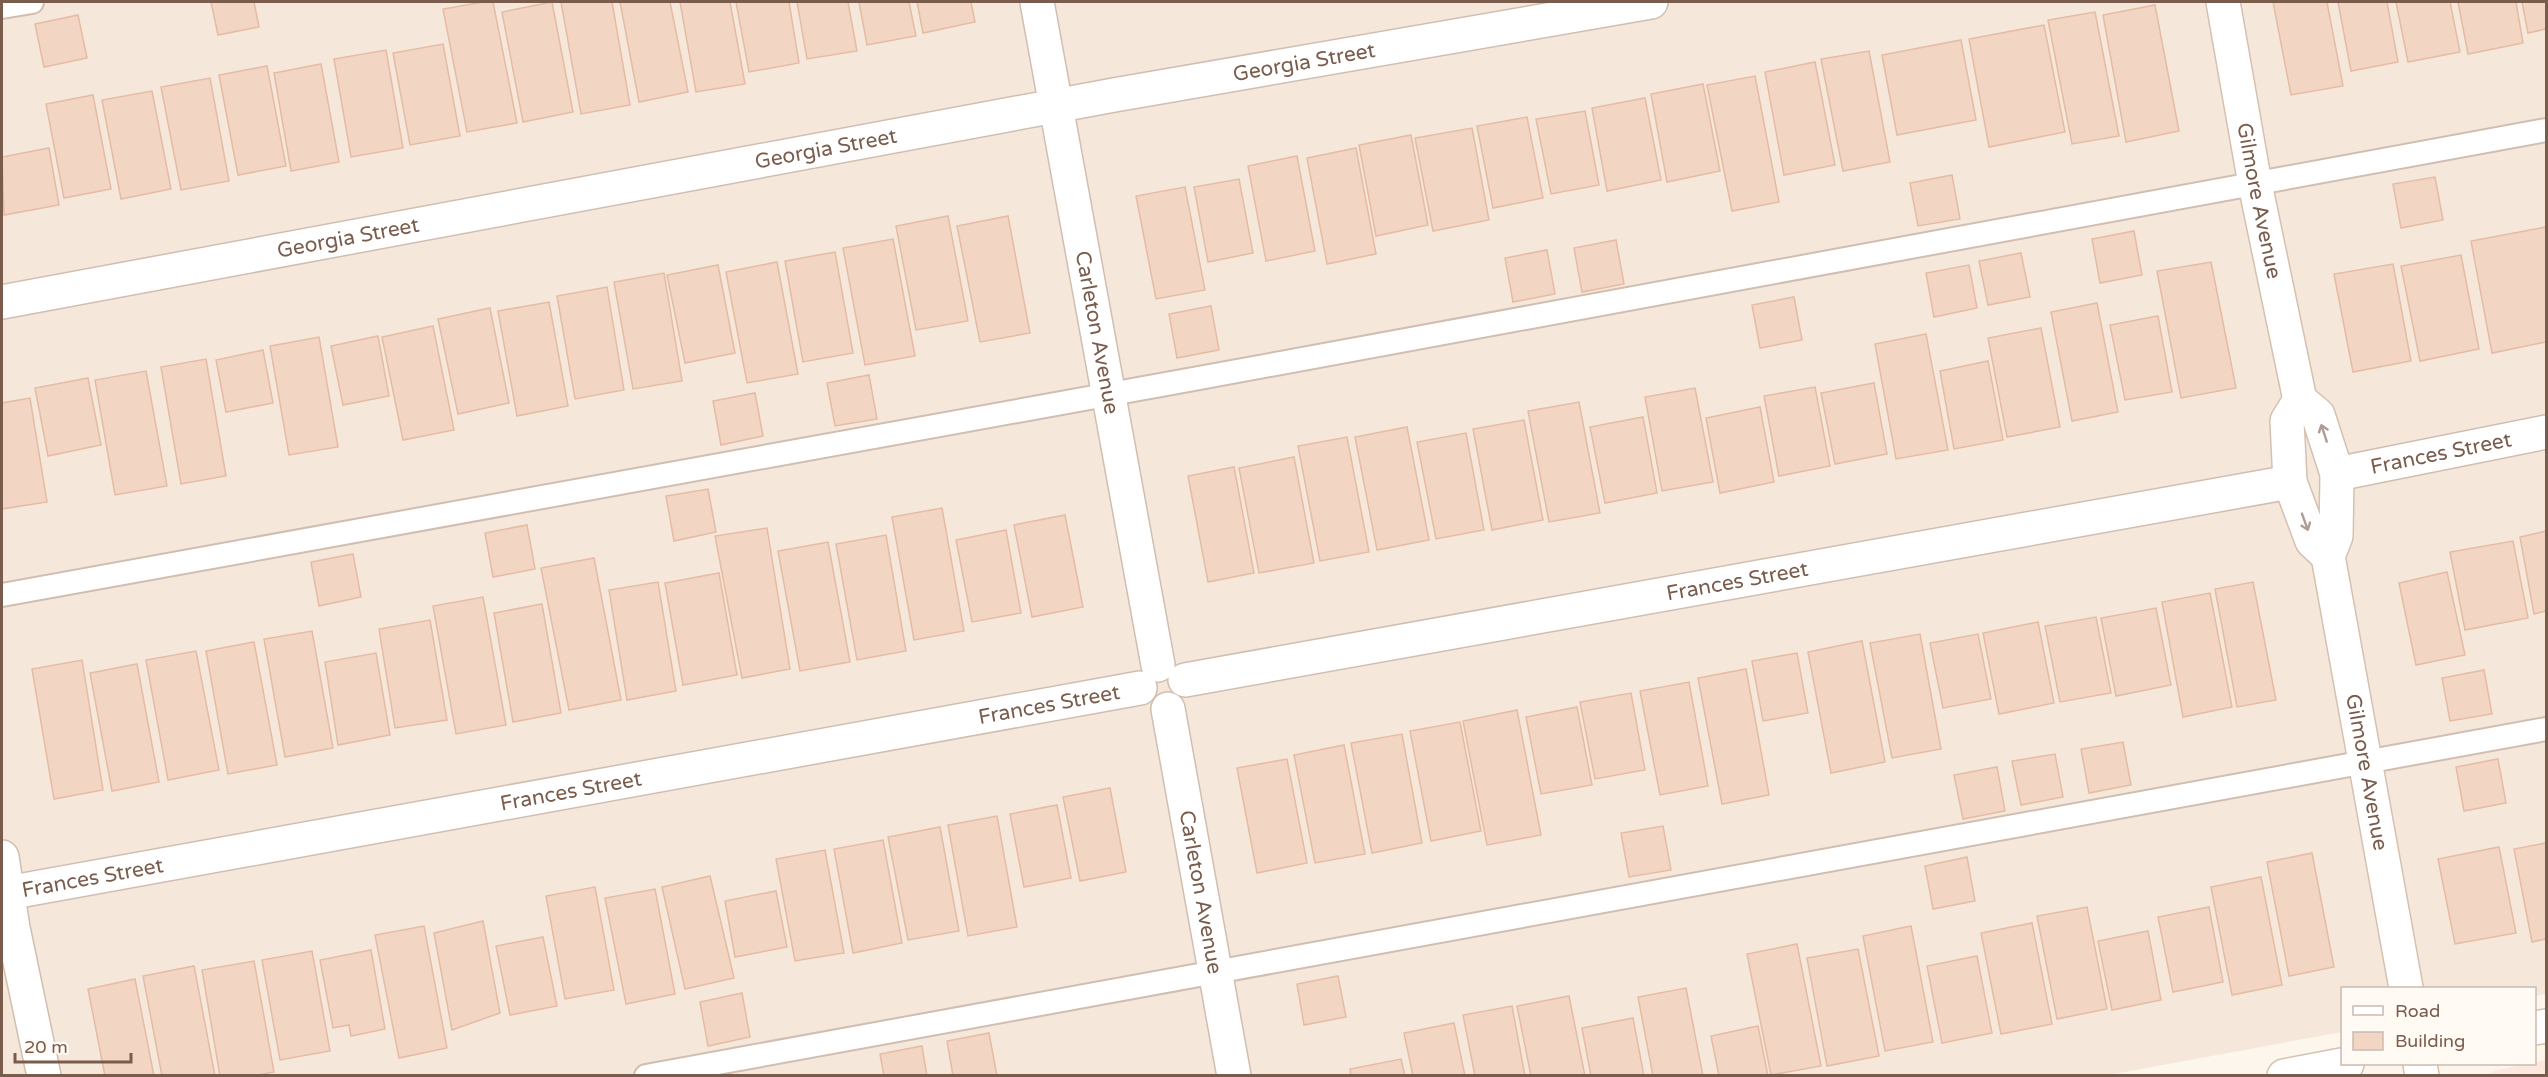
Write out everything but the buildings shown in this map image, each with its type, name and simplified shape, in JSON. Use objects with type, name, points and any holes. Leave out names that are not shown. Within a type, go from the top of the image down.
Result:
[{"type":"street","name":"Carleton Avenue","points":[[1037,2],[1161,677],[1186,687],[1181,701],[1168,709],[1234,1076]]},
{"type":"street","name":"Georgia Street","points":[[2,302],[1057,105],[1651,2]]},
{"type":"street","name":"Gilmore Avenue","points":[[2223,2],[2255,184],[2300,400],[2318,415],[2337,474],[2336,536],[2328,556],[2406,987]]},
{"type":"street","points":[[2300,400],[2287,421],[2290,482],[2312,542],[2328,556]]},
{"type":"street","name":"Frances Street","points":[[2337,474],[2547,432]]},
{"type":"street","name":"Frances Street","points":[[5,894],[1161,677],[2290,482]]},
{"type":"street","points":[[2,857],[5,894],[44,1076]]},
{"type":"street","points":[[2284,1076],[2342,1065]]},
{"type":"lane","points":[[2,7],[32,2]]},
{"type":"lane","points":[[2,596],[1108,393],[1792,271],[2547,130]]},
{"type":"lane","points":[[646,1076],[2547,729]]},
{"type":"shaded area","points":[[2,2],[2546,2],[2546,994],[2536,996],[2536,987],[2341,987],[2341,1032],[2103,1076],[2,1076]]},
{"type":"shaded area","points":[[2546,1060],[2546,1075],[2486,1075],[2497,1070],[2522,1065],[2536,1065],[2536,1062]]}]
